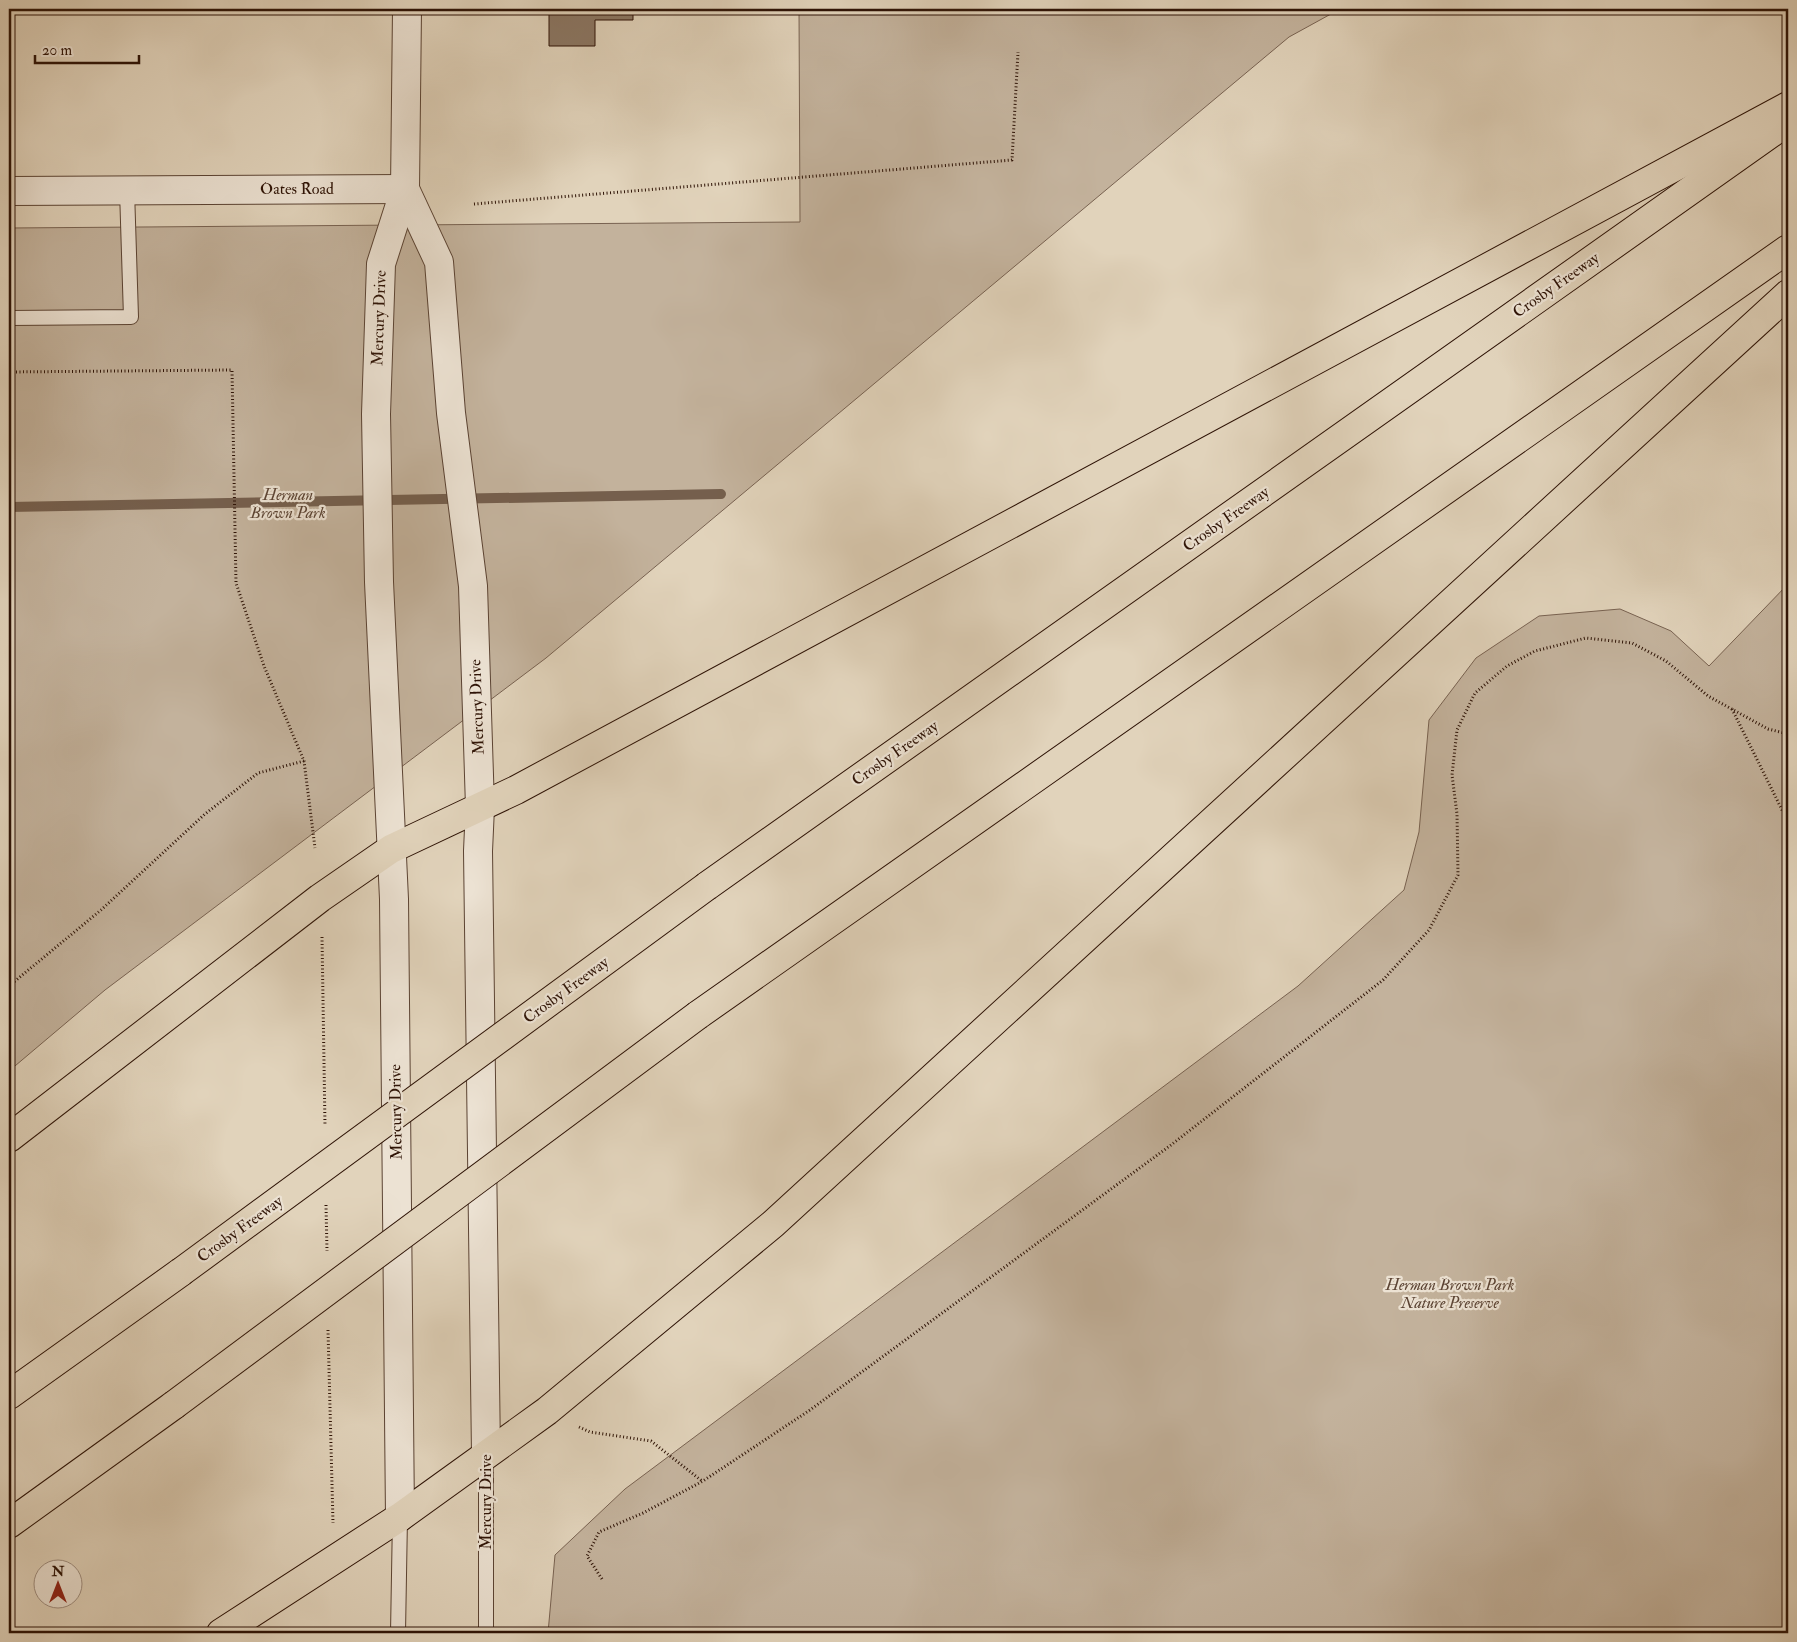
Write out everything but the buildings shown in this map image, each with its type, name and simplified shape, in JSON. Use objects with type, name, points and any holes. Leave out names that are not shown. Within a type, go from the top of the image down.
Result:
[{"type":"highway","points":[[9,1138],[320,898],[391,849],[480,807],[1788,106]]},
{"type":"highway","name":"Crosby Freeway","points":[[9,1395],[181,1272],[707,886],[1788,121]]},
{"type":"highway","points":[[9,1524],[174,1405],[698,1015],[1788,249]]},
{"type":"highway","points":[[221,1633],[400,1518],[486,1454],[547,1412],[774,1224],[1788,294]]},
{"type":"street","points":[[405,189],[407,9]]},
{"type":"street","name":"Oates Road","points":[[9,191],[405,189]]},
{"type":"street","name":"Mercury Drive","points":[[405,189],[439,262],[451,413],[473,586],[480,807],[478,851],[486,1454]]},
{"type":"street","name":"Mercury Drive","points":[[400,1518],[394,899],[379,582],[376,414],[381,264],[405,189]]},
{"type":"lane","points":[[9,318],[131,317],[127,190]]},
{"type":"lane","name":"Mercury Drive","points":[[486,1454],[486,1633]]},
{"type":"lane","name":"Mercury Drive","points":[[398,1633],[400,1518]]},
{"type":"path","points":[[474,204],[1012,160],[1018,52]]},
{"type":"path","points":[[9,372],[232,370],[236,583],[264,666],[304,761],[315,848]]},
{"type":"path","points":[[602,1579],[587,1556],[599,1532],[643,1513],[703,1481],[810,1410],[1171,1145],[1383,980],[1428,930],[1458,875],[1457,814],[1452,774],[1457,730],[1475,693],[1507,666],[1535,651],[1586,638],[1632,643],[1666,660],[1708,696],[1768,729],[1788,734]]},
{"type":"path","points":[[1732,709],[1788,822]]},
{"type":"path","points":[[9,986],[101,910],[205,814],[258,773],[304,761]]},
{"type":"path","points":[[322,927],[325,1134]]},
{"type":"path","points":[[326,1202],[327,1261]]},
{"type":"path","points":[[328,1320],[333,1525]]},
{"type":"path","points":[[547,1412],[590,1432],[651,1441],[703,1481]]},
{"type":"green space","name":"Herman Brown Park","points":[[799,9],[1340,9],[1289,37],[546,658],[105,990],[9,1071],[9,228],[800,222]]},
{"type":"green space","name":"Herman Brown Park Nature Preserve","points":[[1788,584],[1788,1633],[548,1633],[555,1555],[625,1489],[1298,986],[1404,890],[1419,832],[1429,720],[1476,658],[1539,616],[1620,609],[1671,631],[1709,666]]},
{"type":"waterway","points":[[9,507],[721,494]]}]
